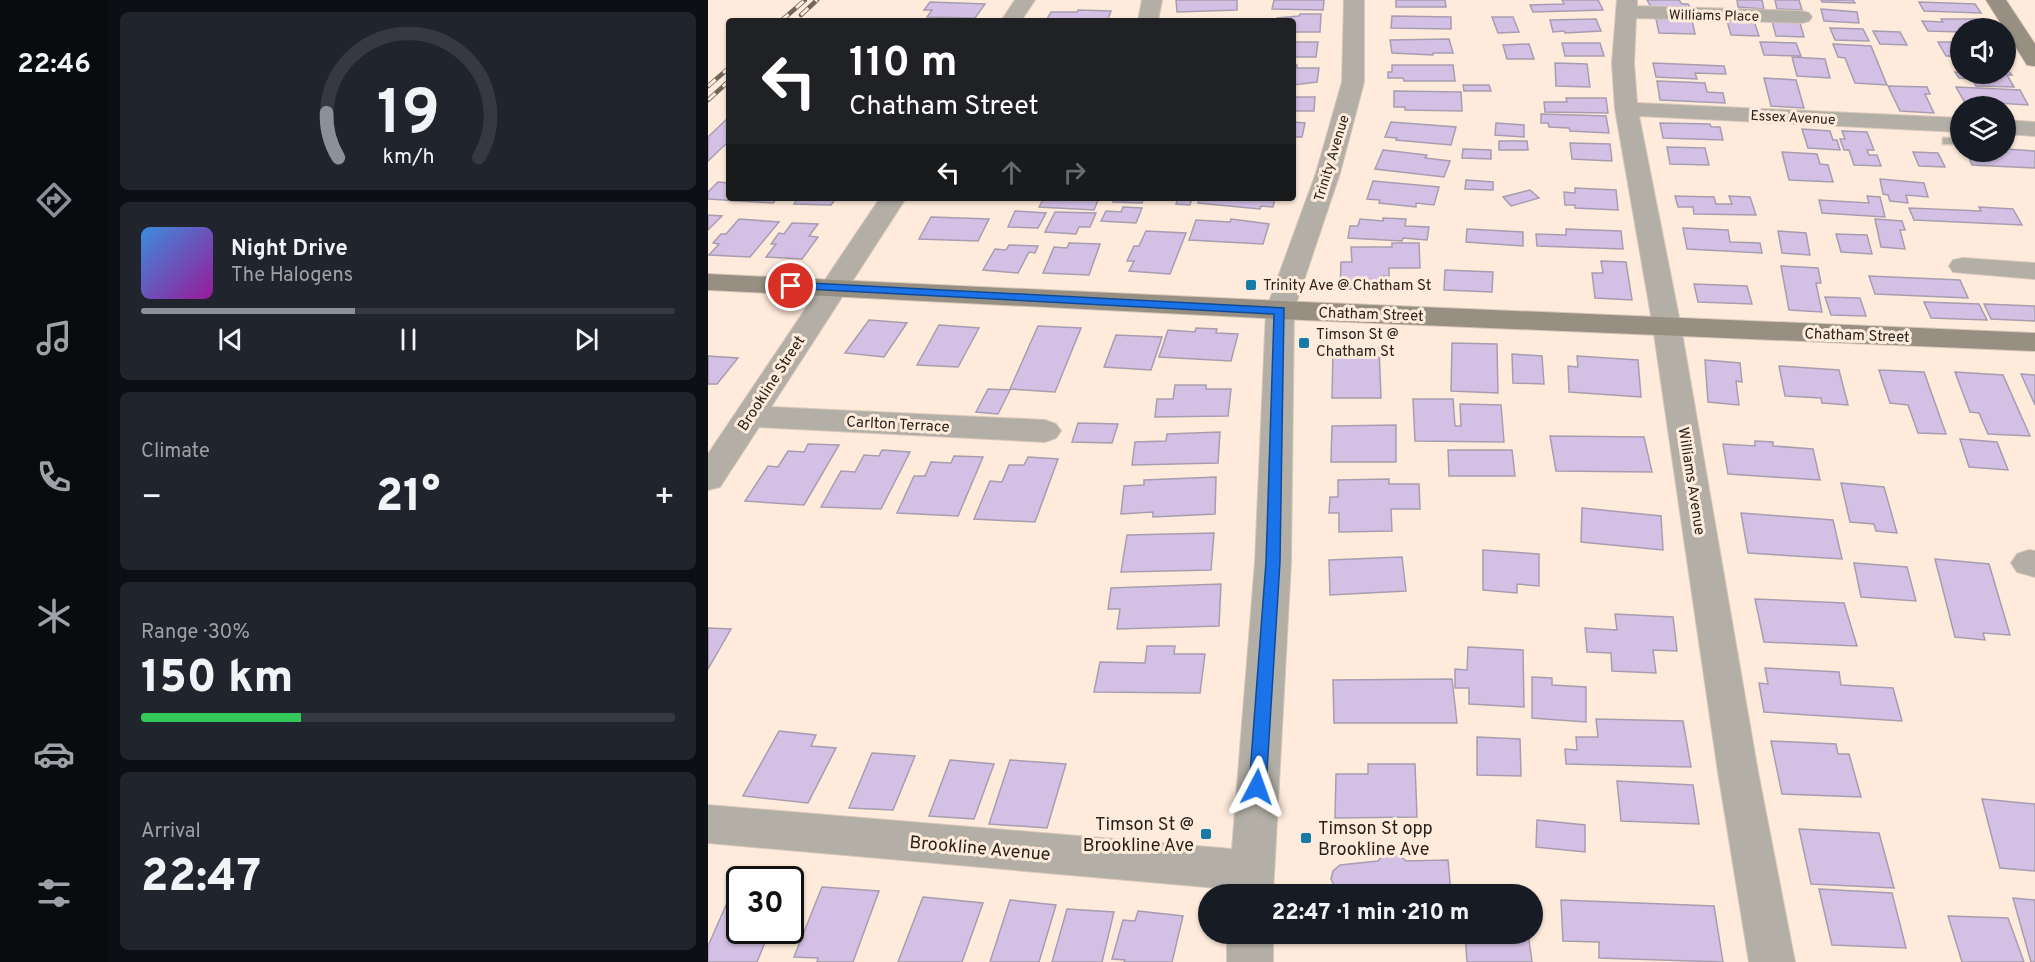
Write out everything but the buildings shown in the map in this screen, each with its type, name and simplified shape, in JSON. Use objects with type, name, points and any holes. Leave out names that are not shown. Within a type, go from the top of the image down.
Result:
[{"type":"main road","points":[[1996,0],[2035,60]]},
{"type":"main road","name":"Chatham Street","points":[[708,282],[1280,310],[2035,342]]},
{"type":"street","points":[[1013,18],[1024,0]]},
{"type":"street","points":[[1149,18],[1152,0]]},
{"type":"street","name":"Trinity Avenue","points":[[1251,883],[1273,562],[1280,310],[1328,173],[1353,82],[1354,0]]},
{"type":"street","name":"Williams Place","points":[[1627,6],[1802,17]]},
{"type":"street","name":"Williams Avenue","points":[[1627,6],[1623,63],[1626,110],[1667,327],[1738,772],[1772,962]]},
{"type":"street","name":"Essex Avenue","points":[[1626,110],[1950,133]]},
{"type":"street","points":[[2016,128],[2035,129]]},
{"type":"street","name":"Brookline Street","points":[[708,479],[891,201]]},
{"type":"street","points":[[1963,266],[2035,271]]},
{"type":"street","name":"Carlton Terrace","points":[[751,416],[1045,431]]},
{"type":"street","name":"Brookline Avenue","points":[[708,824],[1251,883]]},
{"type":"street","points":[[1250,944],[1250,962]]},
{"type":"railway","points":[[784,18],[805,0]]},
{"type":"railway","points":[[801,15],[817,0]]},
{"type":"railway","points":[[708,86],[726,71]]},
{"type":"railway","points":[[708,100],[726,84]]},
{"type":"place","name":"Trinity Ave @ Chatham St","points":[[1251,285]]},
{"type":"place","name":"Timson St @ Chatham St","points":[[1304,343]]},
{"type":"place","name":"Timson St @ Brookline Ave","points":[[1206,834]]},
{"type":"place","name":"Timson St opp Brookline Ave","points":[[1306,838]]},
{"type":"route","points":[[791,286],[1280,310],[1273,562],[1257,787]]}]
